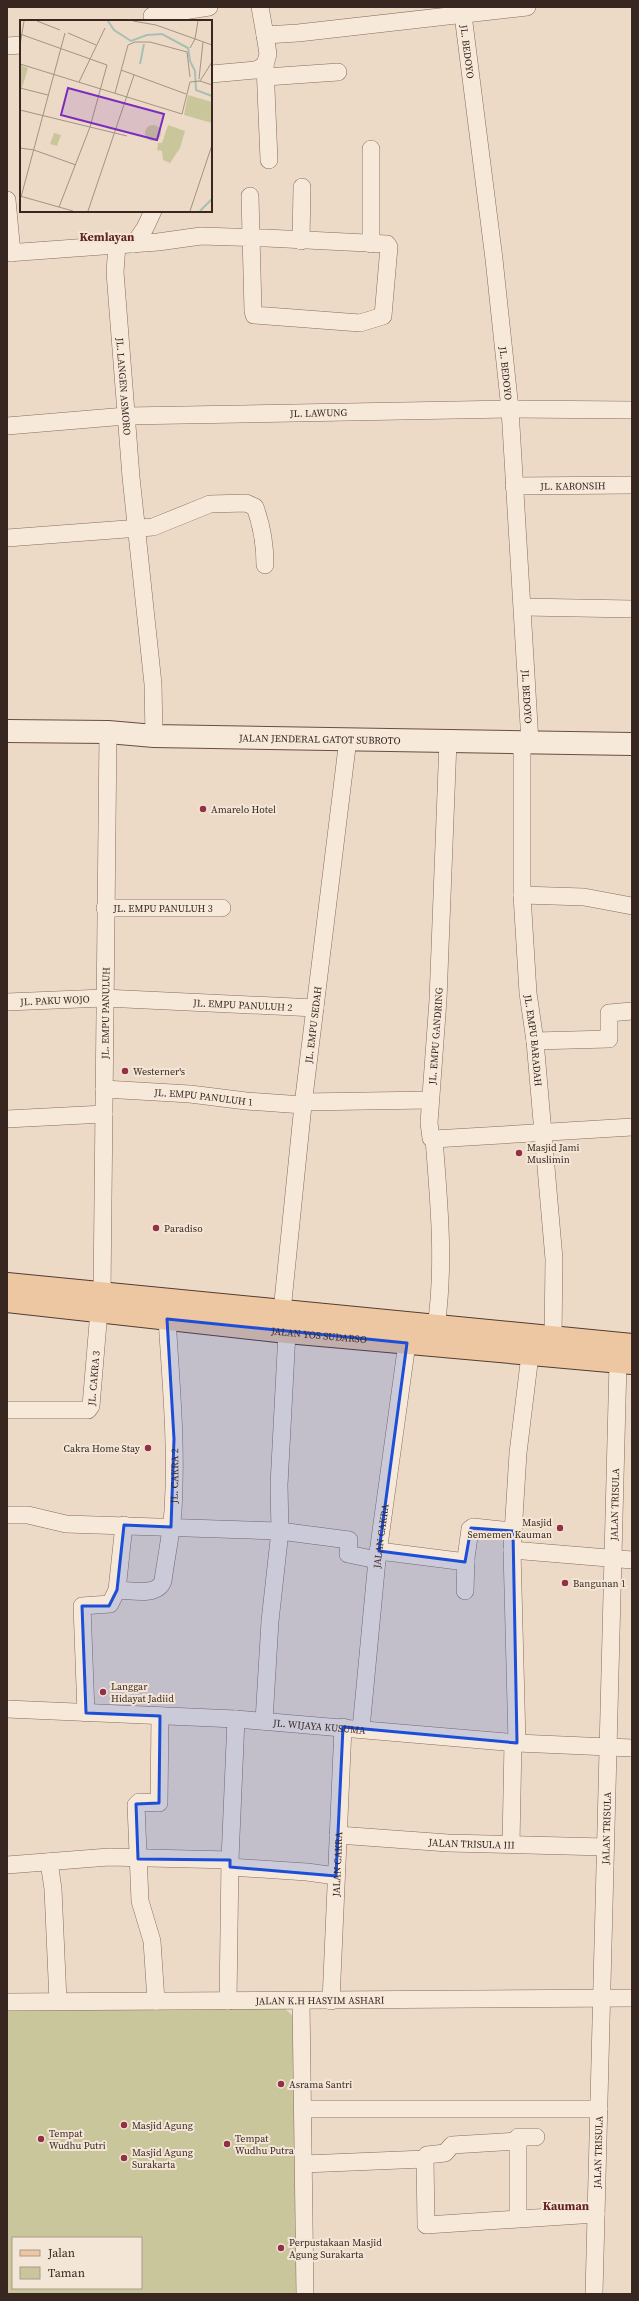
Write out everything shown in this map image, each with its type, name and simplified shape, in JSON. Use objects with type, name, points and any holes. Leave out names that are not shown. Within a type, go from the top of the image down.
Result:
[{"type":"main road","name":"JALAN JENDERAL GATOT SUBROTO","points":[[7,731],[108,732],[154,736],[632,744]]},
{"type":"main road","name":"JALAN YOS SUDARSO","points":[[7,1284],[101,1302],[167,1319],[286,1318],[407,1343],[625,1363]]},
{"type":"main road","name":"JALAN YOS SUDARSO","points":[[7,1301],[101,1302],[286,1318],[436,1327],[632,1345]]},
{"type":"street","points":[[152,15],[209,7]]},
{"type":"street","points":[[260,7],[268,54],[266,71],[269,160]]},
{"type":"street","points":[[265,35],[298,33],[462,10],[527,7]]},
{"type":"street","name":"JL. BEDOYO","points":[[462,10],[510,409],[523,607],[526,742]]},
{"type":"street","points":[[7,46],[20,45]]},
{"type":"street","points":[[212,74],[256,70],[338,72]]},
{"type":"street","points":[[371,149],[371,244]]},
{"type":"street","points":[[300,241],[302,187]]},
{"type":"street","points":[[7,200],[10,253],[125,245],[202,236],[251,238],[300,241],[387,244],[389,247],[384,314],[381,318],[370,318],[360,323],[254,315],[253,311],[251,238],[250,196]]},
{"type":"street","points":[[125,245],[145,228],[153,212]]},
{"type":"street","name":"JL. LANGEN ASMORO","points":[[125,245],[115,272],[126,416],[153,684],[154,736]]},
{"type":"street","name":"JL. LAWUNG","points":[[7,426],[126,416],[510,409],[632,410]]},
{"type":"street","name":"JL. KARONSIH","points":[[514,486],[632,485]]},
{"type":"street","points":[[7,538],[153,527],[210,504],[246,503],[255,507],[259,517],[265,543],[265,564]]},
{"type":"street","points":[[523,607],[632,609]]},
{"type":"street","name":"JL. EMPU PANULUH","points":[[101,1302],[108,732]]},
{"type":"street","name":"JL. EMPU SEDAH","points":[[264,1721],[270,1621],[280,1531],[279,1478],[286,1318],[303,1104],[348,739]]},
{"type":"street","name":"JL. EMPU GANDRING","points":[[436,1327],[440,1291],[440,1255],[434,1139],[432,1139],[429,1130],[438,1000],[448,741]]},
{"type":"street","name":"JL. EMPU BARADAH","points":[[526,742],[522,895],[528,993],[535,1041],[544,1132],[554,1259],[553,1338]]},
{"type":"street","points":[[522,895],[584,896],[632,906]]},
{"type":"street","name":"JL. EMPU PANULUH 3","points":[[105,908],[222,908]]},
{"type":"street","name":"JL. PAKU WOJO","points":[[7,1002],[104,998],[170,1001]]},
{"type":"street","name":"JL. EMPU PANULUH 2","points":[[170,1001],[315,1008]]},
{"type":"street","points":[[535,1041],[609,1039],[609,1013],[632,1011]]},
{"type":"street","name":"JL. EMPU PANULUH 1","points":[[104,1089],[190,1094],[246,1101],[303,1104],[430,1100]]},
{"type":"street","points":[[7,1119],[104,1114]]},
{"type":"street","points":[[434,1139],[632,1127]]},
{"type":"street","name":"JL. CAKRA 3","points":[[7,1410],[88,1410],[91,1406],[101,1302]]},
{"type":"street","name":"JL. CAKRA 2","points":[[117,1590],[152,1591],[161,1586],[171,1527],[174,1439],[167,1319]]},
{"type":"street","name":"JALAN CAKRA","points":[[360,1729],[378,1556],[407,1343]]},
{"type":"street","points":[[510,1844],[515,1742],[512,1550],[518,1453],[530,1355]]},
{"type":"street","name":"JALAN TRISULA","points":[[594,2294],[612,1558],[625,1363]]},
{"type":"street","points":[[7,1515],[28,1515],[66,1524],[280,1531],[350,1540],[348,1554],[466,1562]]},
{"type":"street","points":[[86,1713],[82,1606],[109,1605],[117,1590],[124,1525]]},
{"type":"street","points":[[465,1591],[466,1562],[470,1529],[473,1527],[513,1531]]},
{"type":"street","points":[[512,1550],[632,1560]]},
{"type":"street","name":"JL. WIJAYA KUSUMA","points":[[7,1709],[236,1719],[515,1742],[632,1748]]},
{"type":"street","points":[[156,2001],[152,1941],[140,1901],[136,1804],[165,1803],[160,1716]]},
{"type":"street","points":[[228,2001],[230,1864],[236,1719]]},
{"type":"street","name":"JALAN CAKRA","points":[[331,2001],[343,1727]]},
{"type":"street","name":"JALAN TRISULA III","points":[[338,1835],[448,1843],[605,1847]]},
{"type":"street","points":[[7,1864],[109,1857],[230,1864],[336,1876]]},
{"type":"street","points":[[49,1862],[53,1888],[58,2001]]},
{"type":"street","name":"JALAN K.H HASYIM ASHARI","points":[[7,2002],[632,1998]]},
{"type":"street","points":[[301,2001],[305,2294]]},
{"type":"street","points":[[303,2109],[599,2109]]},
{"type":"street","points":[[518,2218],[518,2137],[536,2136]]},
{"type":"street","points":[[518,2141],[452,2144],[446,2153],[427,2155],[425,2159],[426,2225],[596,2214]]},
{"type":"street","points":[[304,2164],[425,2159]]},
{"type":"highlighted area","points":[[167,1319],[407,1343],[379,1551],[465,1562],[471,1528],[513,1531],[517,1743],[343,1727],[336,1876],[230,1867],[230,1860],[138,1859],[136,1804],[159,1803],[160,1716],[86,1713],[82,1606],[109,1606],[117,1590],[124,1525],[171,1527],[174,1439]]},
{"type":"green space","points":[[280,2004],[300,2023],[301,2294],[7,2294],[7,2011]]},
{"type":"place","name":"Amarelo Hotel","points":[[203,809]]},
{"type":"place","name":"Westerner's","points":[[125,1071]]},
{"type":"place","name":"Masjid Jami Muslimin","points":[[519,1153]]},
{"type":"place","name":"Paradiso","points":[[156,1228]]},
{"type":"place","name":"Cakra Home Stay","points":[[148,1448]]},
{"type":"place","name":"Masjid Sememen Kauman","points":[[560,1528]]},
{"type":"place","name":"Bangunan 1","points":[[565,1583]]},
{"type":"place","name":"Langgar Hidayat Jadiid","points":[[103,1692]]},
{"type":"place","name":"Asrama Santri","points":[[281,2084]]},
{"type":"place","name":"Masjid Agung","points":[[124,2125]]},
{"type":"place","name":"Tempat Wudhu Putri","points":[[41,2139]]},
{"type":"place","name":"Tempat Wudhu Putra","points":[[227,2144]]},
{"type":"place","name":"Masjid Agung Surakarta","points":[[124,2158]]},
{"type":"place","name":"Perpustakaan Masjid Agung Surakarta","points":[[281,2248]]},
{"type":"district","name":"Kemlayan","points":[[107,237]]},
{"type":"district","name":"Kauman","points":[[566,2206]]}]
